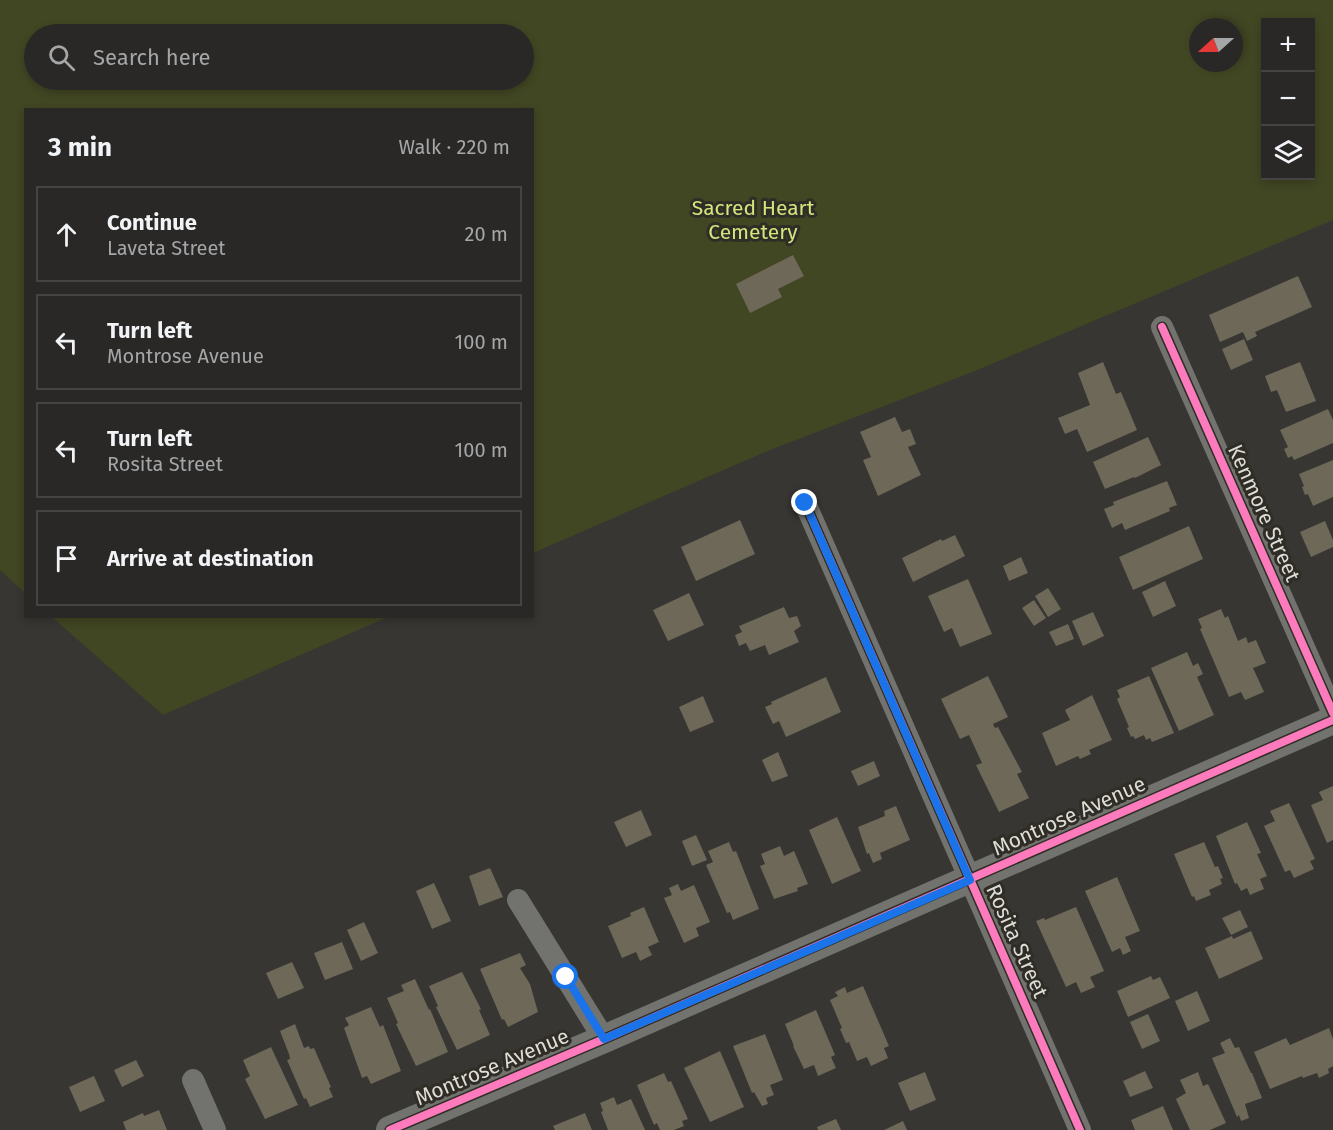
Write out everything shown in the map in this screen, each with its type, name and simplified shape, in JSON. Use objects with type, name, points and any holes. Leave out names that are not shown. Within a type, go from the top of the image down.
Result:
[{"type":"street","name":"Kenmore Street","points":[[1162,327],[1333,713]]},
{"type":"street","name":"Rosita Street","points":[[805,503],[1080,1130]]},
{"type":"street","name":"Montrose Avenue","points":[[390,1130],[970,880],[1333,720]]},
{"type":"street","points":[[518,900],[604,1039]]},
{"type":"street","points":[[193,1080],[215,1130]]},
{"type":"green space","name":"Sacred Heart Cemetery","points":[[0,0],[1333,0],[1333,220],[975,371],[765,452],[534,553],[534,108],[24,108],[24,592],[0,570]]},
{"type":"green space","points":[[53,618],[386,618],[163,715]]},
{"type":"building","points":[[793,255],[804,276],[778,289],[782,297],[750,313],[736,284]]},
{"type":"building","points":[[1298,276],[1312,307],[1255,332],[1257,336],[1247,341],[1243,332],[1220,342],[1209,315]]},
{"type":"building","points":[[1244,339],[1253,360],[1231,370],[1222,349]]},
{"type":"building","points":[[1103,362],[1116,394],[1121,392],[1137,430],[1087,452],[1077,429],[1065,434],[1058,418],[1090,405],[1078,373]]},
{"type":"building","points":[[1300,362],[1316,401],[1286,412],[1277,390],[1271,392],[1265,376]]},
{"type":"building","points":[[1328,409],[1333,420],[1333,443],[1294,460],[1292,456],[1288,458],[1284,449],[1288,447],[1280,430]]},
{"type":"building","points":[[895,417],[902,432],[910,429],[916,444],[908,447],[921,475],[878,496],[863,460],[871,457],[860,432]]},
{"type":"building","points":[[1148,437],[1161,465],[1105,489],[1093,462]]},
{"type":"building","points":[[1333,460],[1333,497],[1313,506],[1308,494],[1305,495],[1299,474]]},
{"type":"building","points":[[1167,481],[1177,505],[1169,508],[1170,511],[1125,530],[1122,523],[1112,528],[1104,509],[1114,505],[1113,502]]},
{"type":"building","points":[[740,520],[755,554],[696,581],[681,547]]},
{"type":"building","points":[[1325,521],[1333,540],[1333,547],[1311,557],[1300,532]]},
{"type":"building","points":[[1189,526],[1203,559],[1133,590],[1119,557]]},
{"type":"building","points":[[955,535],[965,556],[913,582],[902,558],[941,539],[942,541]]},
{"type":"building","points":[[1021,557],[1028,573],[1009,581],[1003,566]]},
{"type":"building","points":[[968,579],[992,634],[960,647],[952,628],[944,632],[928,596]]},
{"type":"building","points":[[1165,581],[1176,606],[1153,617],[1142,592]]},
{"type":"building","points":[[1048,588],[1061,609],[1048,617],[1035,596]]},
{"type":"building","points":[[689,593],[704,625],[668,641],[653,610]]},
{"type":"building","points":[[1034,600],[1046,618],[1034,626],[1022,608]]},
{"type":"building","points":[[784,607],[789,618],[797,616],[801,626],[794,631],[799,642],[769,655],[765,645],[750,651],[746,643],[739,646],[735,635],[742,632],[739,626]]},
{"type":"building","points":[[1221,609],[1225,618],[1228,616],[1238,641],[1246,637],[1248,643],[1256,640],[1266,663],[1253,668],[1264,692],[1245,700],[1241,692],[1229,697],[1200,629],[1202,628],[1198,619]]},
{"type":"building","points":[[1093,612],[1104,636],[1083,646],[1072,621]]},
{"type":"building","points":[[1068,624],[1074,639],[1056,646],[1049,632]]},
{"type":"building","points":[[1187,652],[1193,666],[1198,663],[1203,674],[1197,677],[1214,715],[1179,731],[1151,668]]},
{"type":"building","points":[[988,676],[1008,717],[993,724],[995,728],[998,727],[1022,772],[1017,774],[1029,798],[999,812],[976,765],[982,763],[969,735],[960,739],[941,699]]},
{"type":"building","points":[[1149,676],[1174,733],[1152,742],[1150,738],[1146,740],[1144,735],[1135,739],[1131,737],[1117,699],[1120,697],[1117,690]]},
{"type":"building","points":[[826,677],[841,712],[786,737],[779,721],[773,724],[765,707],[772,704],[771,702]]},
{"type":"building","points":[[1092,695],[1112,740],[1089,750],[1091,754],[1080,759],[1078,756],[1056,766],[1042,733],[1070,720],[1065,710]]},
{"type":"building","points":[[703,696],[714,722],[690,732],[679,707]]},
{"type":"building","points":[[778,752],[788,776],[772,782],[762,760]]},
{"type":"building","points":[[874,761],[880,776],[858,786],[851,771]]},
{"type":"building","points":[[1333,786],[1333,840],[1327,843],[1311,805],[1323,800],[1319,792]]},
{"type":"building","points":[[1289,803],[1315,859],[1310,861],[1314,869],[1294,878],[1290,870],[1285,872],[1264,826],[1275,821],[1270,811]]},
{"type":"building","points":[[896,806],[910,840],[880,853],[882,859],[873,863],[869,853],[867,854],[858,827],[885,816],[884,811]]},
{"type":"building","points":[[641,810],[652,835],[626,847],[614,822]]},
{"type":"building","points":[[837,817],[861,871],[832,884],[809,830]]},
{"type":"building","points":[[1247,822],[1261,853],[1257,854],[1267,876],[1260,879],[1264,889],[1250,895],[1247,888],[1241,891],[1237,883],[1235,884],[1216,836]]},
{"type":"building","points":[[696,835],[707,860],[692,866],[682,841]]},
{"type":"building","points":[[729,842],[733,852],[736,851],[759,909],[733,920],[730,912],[727,913],[706,865],[713,862],[708,851]]},
{"type":"building","points":[[1204,842],[1215,867],[1218,866],[1223,878],[1220,879],[1222,884],[1209,890],[1211,895],[1196,901],[1194,896],[1192,897],[1174,854]]},
{"type":"building","points":[[780,846],[784,856],[794,851],[808,884],[797,888],[798,891],[774,899],[760,866],[765,864],[761,854]]},
{"type":"building","points":[[490,868],[503,897],[479,906],[469,876]]},
{"type":"building","points":[[1117,877],[1140,931],[1125,937],[1131,951],[1123,955],[1120,948],[1112,952],[1085,891]]},
{"type":"building","points":[[434,883],[451,921],[432,929],[416,891]]},
{"type":"building","points":[[678,884],[681,891],[694,885],[710,922],[696,928],[699,936],[684,943],[664,898],[672,895],[669,888]]},
{"type":"building","points":[[644,907],[659,942],[648,947],[652,955],[640,961],[636,952],[622,958],[608,926],[631,916],[630,913]]},
{"type":"building","points":[[1076,907],[1104,971],[1090,977],[1095,987],[1081,993],[1076,982],[1066,987],[1036,921],[1044,918],[1045,920]]},
{"type":"building","points":[[1240,910],[1248,927],[1231,935],[1222,918]]},
{"type":"building","points":[[364,922],[378,953],[361,961],[347,930]]},
{"type":"building","points":[[1251,931],[1263,959],[1219,979],[1205,948],[1232,936],[1233,939]]},
{"type":"building","points":[[342,942],[353,969],[325,980],[314,953]]},
{"type":"building","points":[[520,953],[526,965],[520,968],[530,984],[538,1012],[508,1027],[504,1019],[502,1020],[480,969]]},
{"type":"building","points":[[292,962],[304,988],[278,999],[266,973]]},
{"type":"building","points":[[462,972],[481,1009],[479,1010],[490,1035],[457,1050],[436,1007],[438,1006],[429,986]]},
{"type":"building","points":[[1151,976],[1153,980],[1160,977],[1170,998],[1128,1017],[1117,991]]},
{"type":"building","points":[[415,979],[448,1052],[416,1066],[396,1024],[398,1023],[387,998],[404,991],[401,985]]},
{"type":"building","points":[[863,986],[889,1046],[884,1048],[888,1058],[871,1066],[867,1057],[857,1061],[849,1042],[846,1043],[830,1000],[838,996],[835,992],[845,987],[847,993]]},
{"type":"building","points":[[1197,991],[1210,1021],[1188,1031],[1175,1001]]},
{"type":"building","points":[[371,1007],[380,1027],[383,1025],[401,1071],[371,1084],[367,1076],[362,1078],[344,1028],[349,1025],[345,1018]]},
{"type":"building","points":[[816,1010],[835,1055],[831,1057],[836,1068],[818,1076],[814,1065],[804,1069],[785,1024]]},
{"type":"building","points":[[1148,1014],[1160,1041],[1142,1049],[1130,1022]]},
{"type":"building","points":[[295,1024],[304,1048],[309,1046],[310,1049],[314,1048],[333,1097],[310,1107],[306,1098],[304,1099],[287,1060],[290,1059],[289,1054],[280,1031]]},
{"type":"building","points":[[1329,1028],[1333,1039],[1333,1066],[1328,1069],[1329,1073],[1319,1078],[1317,1073],[1303,1078],[1302,1076],[1270,1089],[1254,1052],[1286,1038],[1290,1045]]},
{"type":"building","points":[[765,1034],[783,1080],[770,1085],[774,1095],[766,1098],[768,1104],[762,1106],[754,1092],[752,1093],[733,1046]]},
{"type":"building","points":[[1230,1038],[1235,1048],[1239,1047],[1262,1098],[1245,1104],[1249,1118],[1241,1121],[1239,1115],[1237,1117],[1212,1058],[1225,1053],[1220,1043]]},
{"type":"building","points":[[271,1047],[298,1105],[265,1119],[245,1079],[250,1076],[243,1060]]},
{"type":"building","points":[[720,1051],[744,1107],[710,1122],[684,1068]]},
{"type":"building","points":[[136,1060],[144,1076],[122,1087],[114,1070]]},
{"type":"building","points":[[1145,1071],[1153,1088],[1130,1097],[1123,1081]]},
{"type":"building","points":[[925,1072],[936,1100],[910,1111],[898,1083]]},
{"type":"building","points":[[1198,1072],[1203,1086],[1208,1084],[1226,1123],[1210,1130],[1190,1130],[1176,1099],[1186,1093],[1180,1080]]},
{"type":"building","points":[[664,1073],[668,1082],[671,1081],[688,1119],[682,1121],[684,1126],[674,1130],[660,1130],[657,1123],[654,1125],[637,1085]]},
{"type":"building","points":[[94,1076],[105,1101],[80,1112],[69,1087]]},
{"type":"building","points":[[614,1097],[617,1105],[631,1099],[645,1130],[608,1130],[600,1103]]},
{"type":"building","points":[[1163,1106],[1173,1130],[1135,1130],[1131,1120]]},
{"type":"building","points":[[159,1110],[167,1130],[126,1130],[123,1122],[143,1113],[144,1116]]},
{"type":"building","points":[[585,1113],[592,1130],[555,1130],[553,1126]]},
{"type":"building","points":[[836,1119],[841,1130],[818,1130],[817,1127]]},
{"type":"building","points":[[903,1121],[907,1130],[884,1130]]},
{"type":"cycle path","points":[[1162,327],[1333,713]]},
{"type":"cycle path","points":[[805,503],[1080,1130]]},
{"type":"cycle path","points":[[390,1130],[604,1039],[1333,720]]},
{"type":"route","points":[[566,977],[604,1039],[970,880],[805,503]]}]
